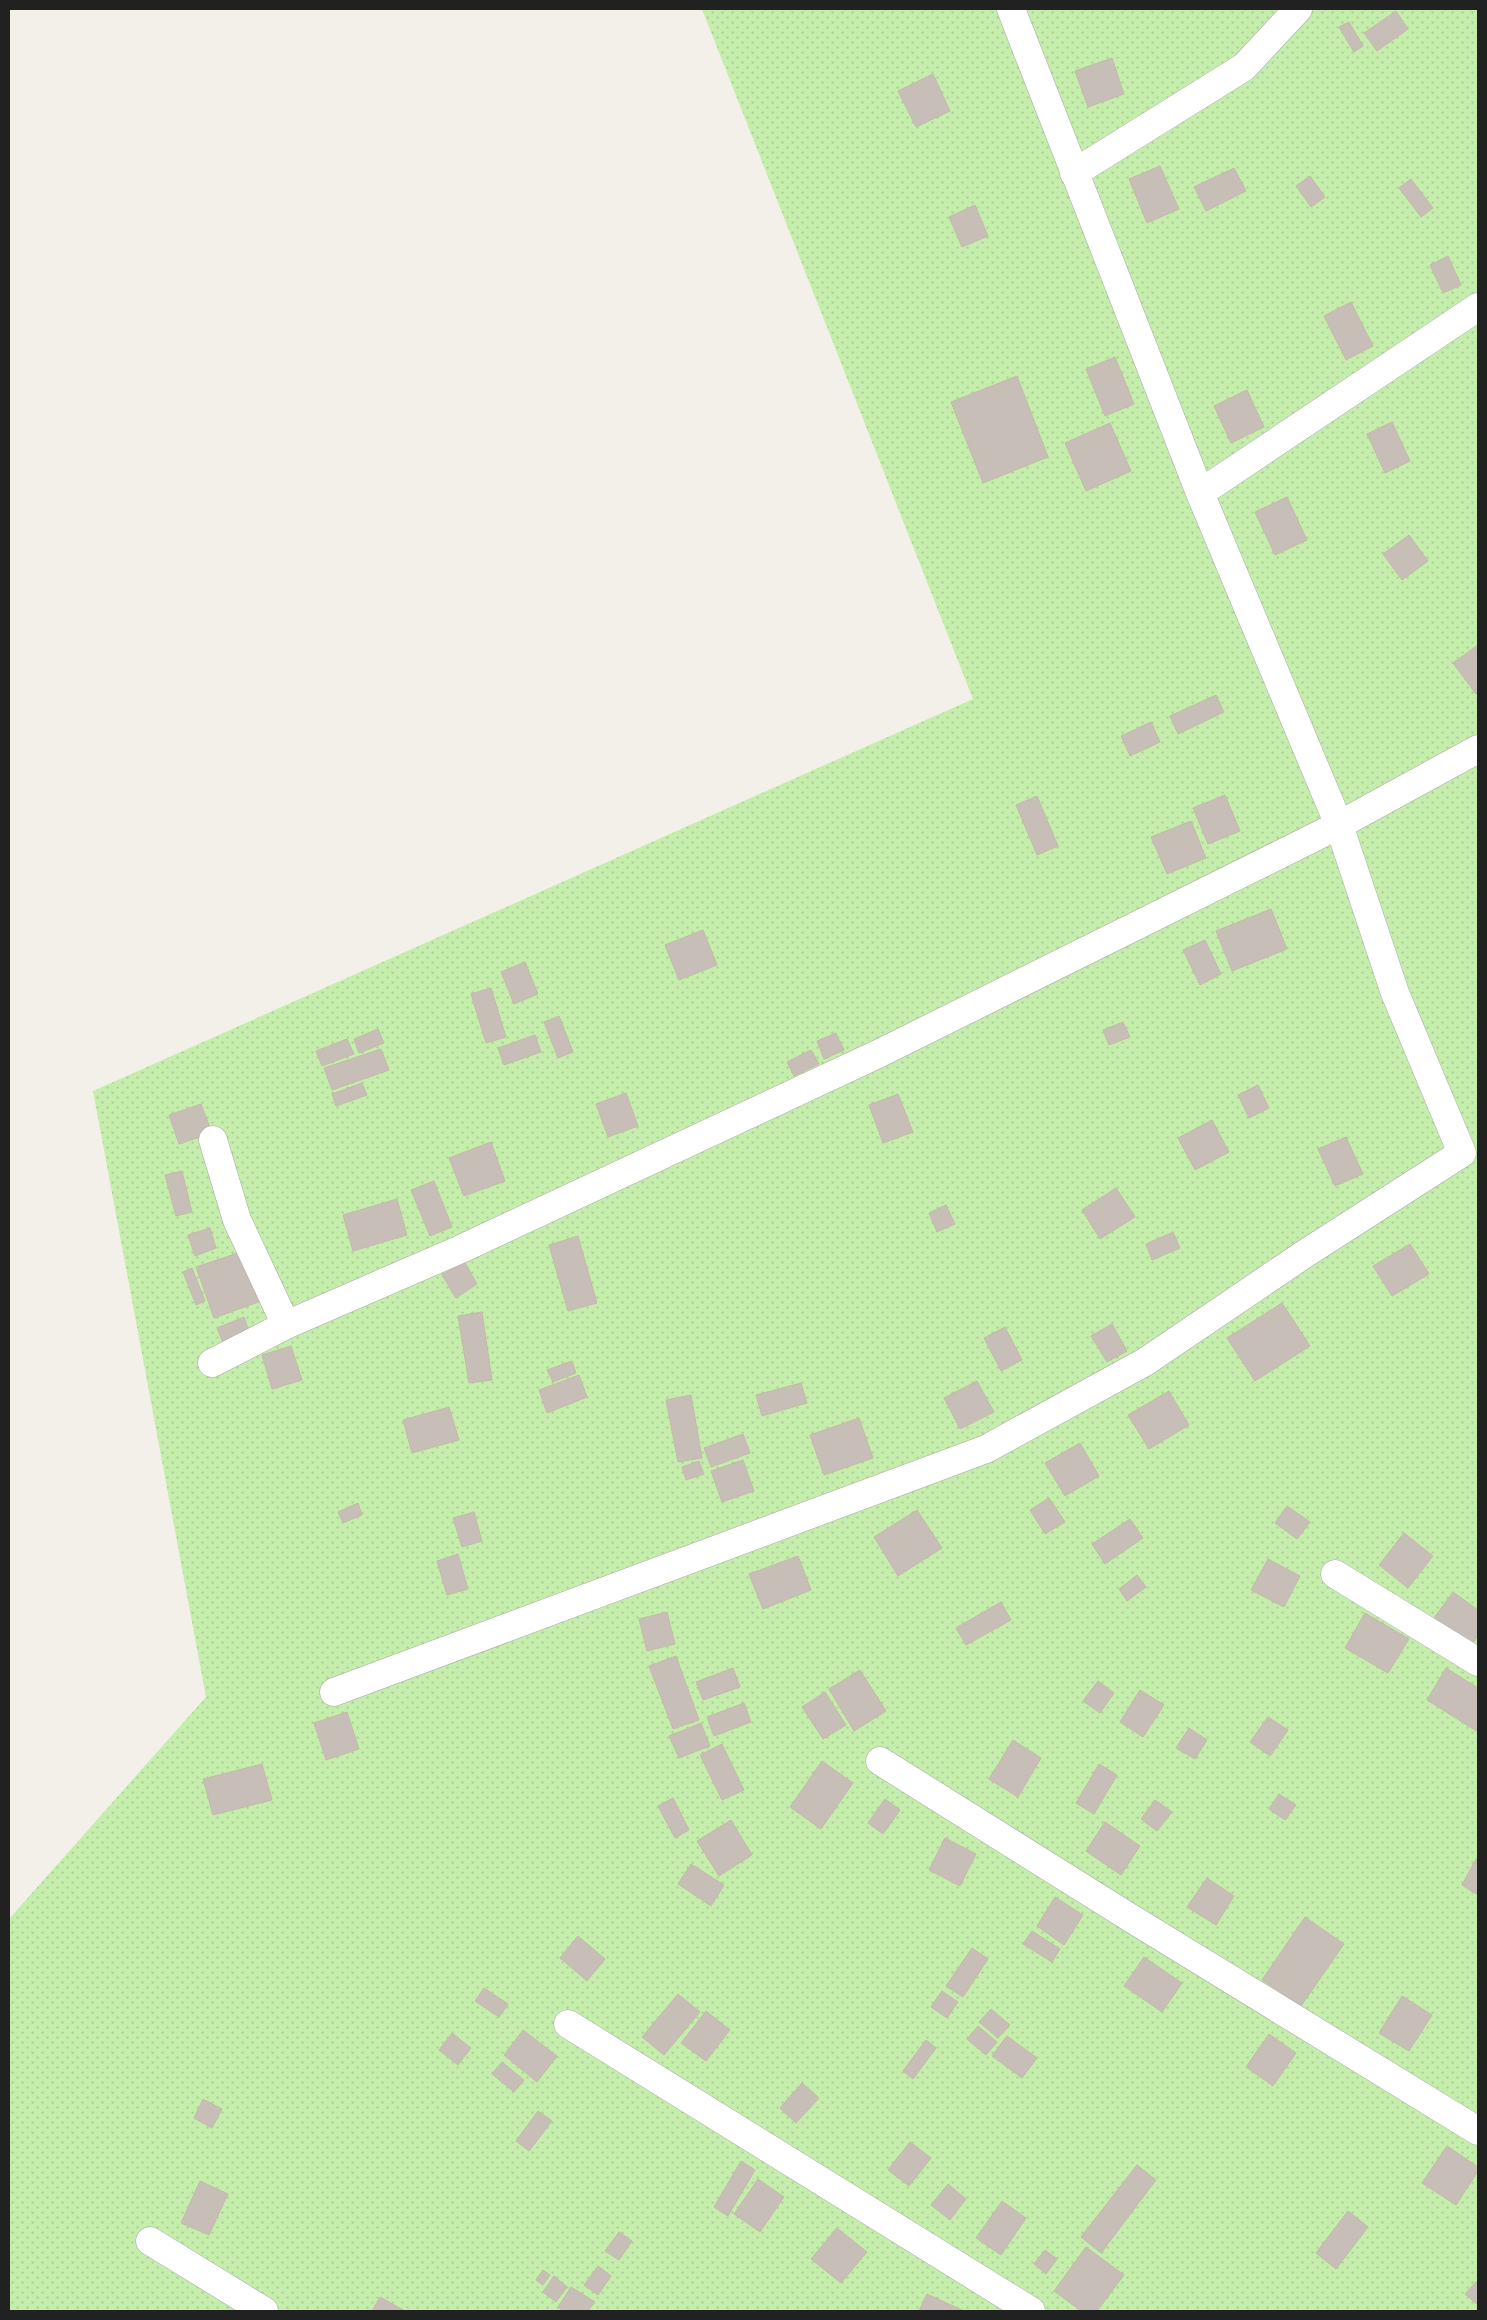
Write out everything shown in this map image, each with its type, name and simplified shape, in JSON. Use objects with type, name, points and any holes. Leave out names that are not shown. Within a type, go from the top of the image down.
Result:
[{"type":"street","points":[[334,1692],[986,1449],[1145,1362],[1306,1253],[1462,1153],[1395,994],[1339,825],[1200,493],[1011,9]]},
{"type":"street","points":[[1074,173],[1244,67],[1298,9]]},
{"type":"street","points":[[1200,493],[1478,307]]},
{"type":"street","points":[[212,1363],[286,1325],[461,1249],[871,1058],[1339,825],[1478,749]]},
{"type":"street","points":[[214,1140],[237,1220],[286,1325]]},
{"type":"street","points":[[1335,1574],[1478,1662]]},
{"type":"street","points":[[880,1761],[1129,1917],[1478,2131]]},
{"type":"street","points":[[568,2024],[1032,2311]]},
{"type":"street","points":[[150,2241],[264,2311]]},
{"type":"green space","points":[[702,9],[1478,9],[1478,2311],[9,2311],[9,1919],[206,1697],[93,1091],[973,699]]},
{"type":"building","points":[[1396,11],[1408,29],[1377,51],[1364,33]]},
{"type":"building","points":[[1349,22],[1363,46],[1354,52],[1339,27]]},
{"type":"building","points":[[1112,58],[1124,94],[1088,107],[1075,71]]},
{"type":"building","points":[[933,74],[950,111],[916,127],[898,91]]},
{"type":"building","points":[[1160,166],[1179,209],[1147,223],[1129,179]]},
{"type":"building","points":[[1234,168],[1246,191],[1206,211],[1194,187]]},
{"type":"building","points":[[1310,176],[1325,197],[1311,207],[1296,186]]},
{"type":"building","points":[[1411,179],[1433,208],[1421,217],[1399,188]]},
{"type":"building","points":[[975,205],[988,236],[962,247],[949,217]]},
{"type":"building","points":[[1448,256],[1461,285],[1443,293],[1430,265]]},
{"type":"building","points":[[1351,302],[1373,346],[1346,360],[1324,316]]},
{"type":"building","points":[[1115,357],[1134,404],[1105,416],[1086,369]]},
{"type":"building","points":[[1017,376],[1048,457],[983,483],[951,402]]},
{"type":"building","points":[[1247,390],[1264,427],[1231,443],[1214,406]]},
{"type":"building","points":[[1392,422],[1410,461],[1385,473],[1367,434]]},
{"type":"building","points":[[1110,423],[1131,471],[1086,491],[1065,443]]},
{"type":"building","points":[[1287,497],[1307,540],[1275,555],[1255,512]]},
{"type":"building","points":[[1409,535],[1428,561],[1402,580],[1383,554]]},
{"type":"building","points":[[1478,645],[1478,693],[1476,694],[1453,663]]},
{"type":"building","points":[[1216,695],[1224,712],[1178,734],[1170,716]]},
{"type":"building","points":[[1151,722],[1160,742],[1130,756],[1121,736]]},
{"type":"building","points":[[1225,795],[1240,831],[1208,844],[1193,808]]},
{"type":"building","points":[[1037,796],[1058,846],[1037,855],[1016,805]]},
{"type":"building","points":[[1191,821],[1206,858],[1167,874],[1151,837]]},
{"type":"building","points":[[1271,909],[1287,949],[1232,971],[1216,931]]},
{"type":"building","points":[[703,930],[717,965],[679,980],[665,945]]},
{"type":"building","points":[[1205,940],[1221,974],[1200,985],[1183,950]]},
{"type":"building","points":[[525,962],[538,994],[514,1004],[501,972]]},
{"type":"building","points":[[491,988],[506,1037],[486,1043],[471,994]]},
{"type":"building","points":[[559,1016],[573,1052],[558,1058],[544,1022]]},
{"type":"building","points":[[1123,1022],[1130,1037],[1109,1045],[1103,1030]]},
{"type":"building","points":[[378,1029],[384,1043],[359,1053],[354,1039]]},
{"type":"building","points":[[836,1033],[844,1050],[824,1059],[817,1041]]},
{"type":"building","points":[[535,1035],[541,1052],[504,1065],[498,1048]]},
{"type":"building","points":[[347,1039],[354,1054],[322,1066],[316,1051]]},
{"type":"building","points":[[381,1049],[389,1070],[332,1090],[324,1068]]},
{"type":"building","points":[[811,1050],[819,1064],[794,1076],[787,1062]]},
{"type":"building","points":[[362,1083],[367,1095],[336,1106],[332,1094]]},
{"type":"building","points":[[1258,1085],[1269,1108],[1249,1118],[1238,1095]]},
{"type":"building","points":[[626,1093],[638,1126],[608,1137],[596,1104]]},
{"type":"building","points":[[898,1094],[913,1132],[883,1143],[869,1105]]},
{"type":"building","points":[[201,1104],[212,1133],[179,1144],[169,1115]]},
{"type":"building","points":[[1212,1120],[1229,1152],[1195,1170],[1178,1138]]},
{"type":"building","points":[[1346,1137],[1363,1174],[1335,1186],[1318,1149]]},
{"type":"building","points":[[491,1142],[505,1181],[464,1196],[449,1158]]},
{"type":"building","points":[[182,1171],[192,1212],[176,1216],[165,1175]]},
{"type":"building","points":[[434,1181],[452,1227],[430,1236],[411,1190]]},
{"type":"building","points":[[1116,1188],[1135,1217],[1100,1239],[1082,1210]]},
{"type":"building","points":[[397,1199],[407,1235],[353,1251],[343,1215]]},
{"type":"building","points":[[946,1205],[955,1224],[937,1232],[929,1213]]},
{"type":"building","points":[[210,1228],[216,1248],[195,1256],[188,1235]]},
{"type":"building","points":[[1173,1232],[1180,1248],[1152,1260],[1146,1244]]},
{"type":"building","points":[[578,1236],[597,1303],[568,1311],[549,1245]]},
{"type":"building","points":[[1410,1244],[1429,1274],[1392,1296],[1373,1266]]},
{"type":"building","points":[[247,1250],[264,1300],[214,1318],[196,1267]]},
{"type":"building","points":[[464,1261],[477,1284],[456,1298],[442,1275]]},
{"type":"building","points":[[192,1268],[205,1301],[196,1305],[183,1272]]},
{"type":"building","points":[[1282,1303],[1310,1346],[1255,1381],[1227,1338]]},
{"type":"building","points":[[482,1312],[492,1380],[469,1383],[458,1316]]},
{"type":"building","points":[[244,1317],[250,1335],[224,1345],[217,1328]]},
{"type":"building","points":[[1112,1324],[1127,1351],[1107,1362],[1091,1336]]},
{"type":"building","points":[[1005,1327],[1022,1360],[1001,1371],[984,1338]]},
{"type":"building","points":[[291,1346],[302,1380],[272,1389],[262,1355]]},
{"type":"building","points":[[572,1361],[576,1373],[553,1382],[547,1370]]},
{"type":"building","points":[[579,1375],[587,1397],[547,1413],[539,1390]]},
{"type":"building","points":[[977,1381],[994,1412],[960,1429],[944,1398]]},
{"type":"building","points":[[801,1383],[807,1403],[762,1416],[756,1395]]},
{"type":"building","points":[[1169,1391],[1189,1425],[1149,1449],[1128,1415]]},
{"type":"building","points":[[691,1395],[702,1458],[678,1462],[666,1400]]},
{"type":"building","points":[[449,1407],[459,1440],[412,1453],[403,1420]]},
{"type":"building","points":[[859,1418],[873,1458],[824,1475],[810,1435]]},
{"type":"building","points":[[743,1434],[750,1453],[711,1467],[704,1448]]},
{"type":"building","points":[[1080,1443],[1099,1476],[1065,1496],[1045,1463]]},
{"type":"building","points":[[743,1460],[754,1491],[722,1502],[711,1471]]},
{"type":"building","points":[[699,1461],[704,1474],[686,1480],[682,1467]]},
{"type":"building","points":[[1049,1498],[1065,1522],[1045,1534],[1030,1510]]},
{"type":"building","points":[[358,1503],[362,1515],[343,1523],[338,1512]]},
{"type":"building","points":[[1287,1506],[1310,1522],[1297,1539],[1275,1523]]},
{"type":"building","points":[[917,1510],[942,1548],[898,1576],[874,1537]]},
{"type":"building","points":[[474,1512],[482,1541],[462,1547],[453,1518]]},
{"type":"building","points":[[1130,1519],[1143,1538],[1105,1564],[1092,1544]]},
{"type":"building","points":[[1404,1533],[1433,1556],[1408,1588],[1379,1565]]},
{"type":"building","points":[[458,1554],[468,1589],[447,1595],[437,1561]]},
{"type":"building","points":[[798,1556],[811,1590],[763,1609],[749,1574]]},
{"type":"building","points":[[1268,1559],[1300,1576],[1284,1607],[1251,1590]]},
{"type":"building","points":[[1137,1575],[1146,1587],[1127,1601],[1119,1589]]},
{"type":"building","points":[[1453,1592],[1478,1610],[1478,1635],[1472,1645],[1434,1618]]},
{"type":"building","points":[[1001,1602],[1011,1620],[966,1645],[956,1628]]},
{"type":"building","points":[[667,1612],[675,1644],[647,1651],[639,1619]]},
{"type":"building","points":[[1365,1613],[1409,1639],[1388,1673],[1345,1648]]},
{"type":"building","points":[[676,1656],[699,1720],[673,1729],[649,1666]]},
{"type":"building","points":[[733,1668],[740,1687],[703,1700],[696,1682]]},
{"type":"building","points":[[1446,1668],[1478,1688],[1478,1732],[1427,1700]]},
{"type":"building","points":[[860,1670],[886,1711],[854,1731],[829,1689]]},
{"type":"building","points":[[1098,1681],[1114,1693],[1100,1713],[1083,1701]]},
{"type":"building","points":[[1140,1690],[1164,1705],[1143,1737],[1120,1722]]},
{"type":"building","points":[[825,1692],[846,1725],[823,1739],[802,1707]]},
{"type":"building","points":[[744,1703],[751,1722],[714,1736],[707,1717]]},
{"type":"building","points":[[347,1712],[359,1749],[326,1760],[314,1723]]},
{"type":"building","points":[[1268,1717],[1288,1730],[1270,1756],[1250,1742]]},
{"type":"building","points":[[701,1723],[710,1746],[679,1758],[669,1736]]},
{"type":"building","points":[[1189,1728],[1207,1740],[1195,1759],[1176,1748]]},
{"type":"building","points":[[1013,1740],[1041,1758],[1018,1797],[989,1779]]},
{"type":"building","points":[[722,1744],[744,1790],[722,1800],[700,1755]]},
{"type":"building","points":[[822,1761],[853,1783],[821,1829],[790,1807]]},
{"type":"building","points":[[262,1764],[272,1800],[213,1815],[203,1779]]},
{"type":"building","points":[[1099,1764],[1117,1775],[1094,1814],[1076,1803]]},
{"type":"building","points":[[1279,1794],[1296,1805],[1285,1820],[1269,1809]]},
{"type":"building","points":[[673,1798],[689,1830],[675,1838],[658,1806]]},
{"type":"building","points":[[885,1799],[900,1810],[883,1834],[868,1823]]},
{"type":"building","points":[[1155,1800],[1172,1812],[1157,1831],[1141,1819]]},
{"type":"building","points":[[731,1820],[752,1855],[719,1876],[697,1841]]},
{"type":"building","points":[[1105,1822],[1140,1846],[1121,1875],[1086,1851]]},
{"type":"building","points":[[945,1838],[976,1854],[960,1886],[929,1870]]},
{"type":"building","points":[[1476,1859],[1478,1860],[1478,1895],[1462,1885]]},
{"type":"building","points":[[691,1864],[724,1885],[711,1906],[678,1884]]},
{"type":"building","points":[[1207,1878],[1234,1896],[1216,1925],[1187,1907]]},
{"type":"building","points":[[1055,1897],[1083,1915],[1064,1945],[1037,1926]]},
{"type":"building","points":[[1305,1917],[1344,1944],[1301,2006],[1262,1980]]},
{"type":"building","points":[[1032,1931],[1060,1949],[1052,1962],[1023,1944]]},
{"type":"building","points":[[578,1936],[605,1959],[587,1981],[560,1958]]},
{"type":"building","points":[[972,1948],[988,1959],[963,1997],[946,1986]]},
{"type":"building","points":[[1144,1957],[1182,1983],[1162,2012],[1124,1986]]},
{"type":"building","points":[[484,1988],[508,2004],[499,2017],[475,2001]]},
{"type":"building","points":[[942,1991],[958,2002],[947,2018],[931,2007]]},
{"type":"building","points":[[678,1994],[700,2012],[664,2055],[642,2037]]},
{"type":"building","points":[[1402,1996],[1432,2015],[1409,2051],[1379,2033]]},
{"type":"building","points":[[991,2009],[1010,2025],[998,2038],[979,2022]]},
{"type":"building","points":[[706,2011],[730,2030],[706,2061],[681,2043]]},
{"type":"building","points":[[978,2026],[997,2042],[986,2055],[967,2039]]},
{"type":"building","points":[[523,2030],[557,2056],[537,2082],[504,2055]]},
{"type":"building","points":[[452,2033],[471,2048],[458,2065],[439,2050]]},
{"type":"building","points":[[1269,2034],[1296,2053],[1273,2086],[1246,2067]]},
{"type":"building","points":[[1007,2036],[1037,2058],[1022,2078],[992,2056]]},
{"type":"building","points":[[926,2040],[936,2048],[913,2079],[903,2071]]},
{"type":"building","points":[[502,2062],[524,2080],[514,2092],[492,2074]]},
{"type":"building","points":[[802,2083],[819,2098],[796,2123],[780,2108]]},
{"type":"building","points":[[203,2099],[222,2109],[212,2128],[194,2118]]},
{"type":"building","points":[[538,2111],[552,2121],[529,2151],[516,2141]]},
{"type":"building","points":[[910,2142],[931,2158],[909,2186],[888,2170]]},
{"type":"building","points":[[1447,2146],[1478,2167],[1478,2171],[1456,2205],[1422,2183]]},
{"type":"building","points":[[741,2161],[755,2170],[728,2216],[714,2207]]},
{"type":"building","points":[[1137,2165],[1156,2180],[1101,2253],[1081,2237]]},
{"type":"building","points":[[758,2179],[784,2197],[760,2232],[734,2214]]},
{"type":"building","points":[[200,2181],[228,2194],[209,2235],[181,2223]]},
{"type":"building","points":[[948,2184],[966,2199],[950,2220],[931,2205]]},
{"type":"building","points":[[1002,2201],[1026,2218],[1001,2255],[976,2238]]},
{"type":"building","points":[[1348,2211],[1368,2227],[1336,2269],[1316,2253]]},
{"type":"building","points":[[837,2228],[867,2252],[841,2283],[811,2259]]},
{"type":"building","points":[[619,2232],[632,2241],[619,2260],[605,2251]]},
{"type":"building","points":[[1086,2247],[1124,2275],[1097,2311],[1081,2311],[1054,2291]]},
{"type":"building","points":[[1045,2250],[1057,2259],[1046,2274],[1034,2264]]},
{"type":"building","points":[[598,2266],[611,2276],[598,2295],[584,2285]]},
{"type":"building","points":[[543,2270],[550,2275],[543,2285],[536,2280]]},
{"type":"building","points":[[554,2276],[567,2287],[556,2302],[543,2292]]},
{"type":"building","points":[[1476,2282],[1478,2283],[1478,2305],[1465,2294]]},
{"type":"building","points":[[571,2287],[595,2302],[588,2311],[564,2311],[558,2307]]},
{"type":"building","points":[[927,2294],[964,2311],[919,2311]]},
{"type":"building","points":[[380,2297],[405,2311],[372,2311]]}]
